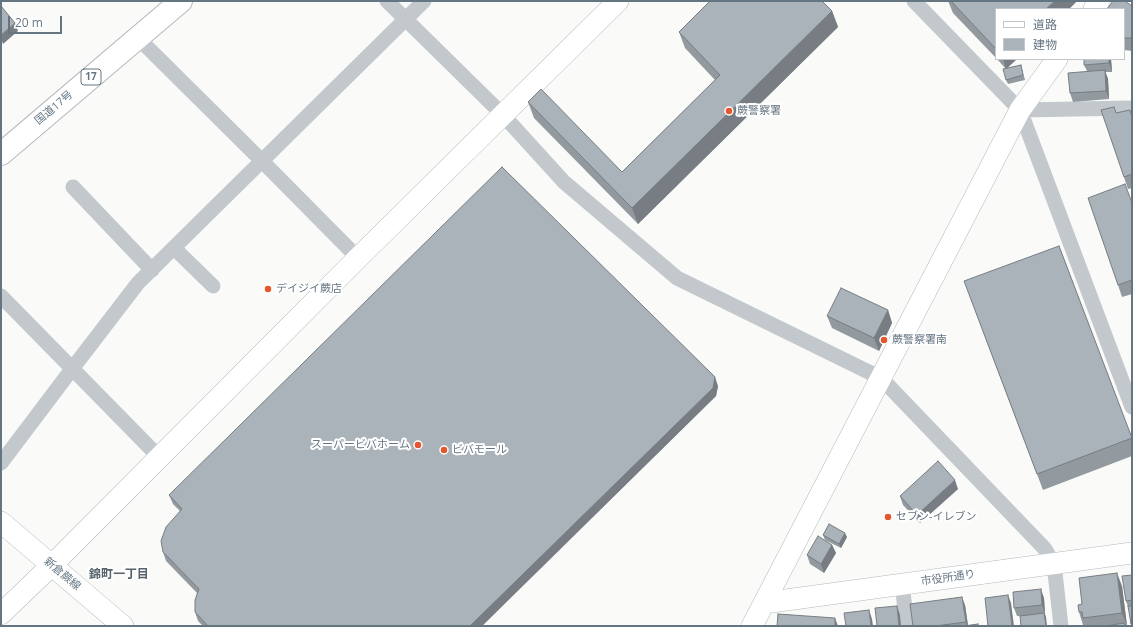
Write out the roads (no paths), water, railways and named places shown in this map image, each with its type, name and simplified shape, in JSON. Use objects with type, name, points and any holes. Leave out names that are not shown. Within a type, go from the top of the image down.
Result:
[{"type":"highway","name":"国道17号","points":[[1,154],[181,1]]},
{"type":"street","points":[[387,1],[503,115],[564,182],[677,278],[881,378],[1045,549],[1054,564],[1061,626]]},
{"type":"street","points":[[1,463],[138,284],[424,1]]},
{"type":"street","points":[[1,614],[618,1]]},
{"type":"street","points":[[914,1],[1020,110],[1132,407]]},
{"type":"street","points":[[137,37],[358,258]]},
{"type":"street","points":[[752,626],[1020,110],[1056,60]]},
{"type":"street","points":[[1020,110],[1132,108]]},
{"type":"street","points":[[73,187],[152,270]]},
{"type":"street","points":[[174,248],[213,286]]},
{"type":"street","points":[[1,297],[159,457]]},
{"type":"street","name":"新倉蕨線","points":[[1,522],[123,626]]},
{"type":"street","name":"市役所通り","points":[[764,603],[1132,553]]},
{"type":"street","points":[[902,584],[907,626]]},
{"type":"place","name":"蕨警察署","points":[[729,111]]},
{"type":"place","name":"デイジイ蕨店","points":[[268,289]]},
{"type":"place","name":"蕨警察署南","points":[[884,340]]},
{"type":"place","name":"スーパービバホーム","points":[[418,445]]},
{"type":"place","name":"ビバモール","points":[[444,450]]},
{"type":"place","name":"セブン-イレブン","points":[[888,517]]},
{"type":"district","name":"錦町一丁目","points":[[119,575]]}]
